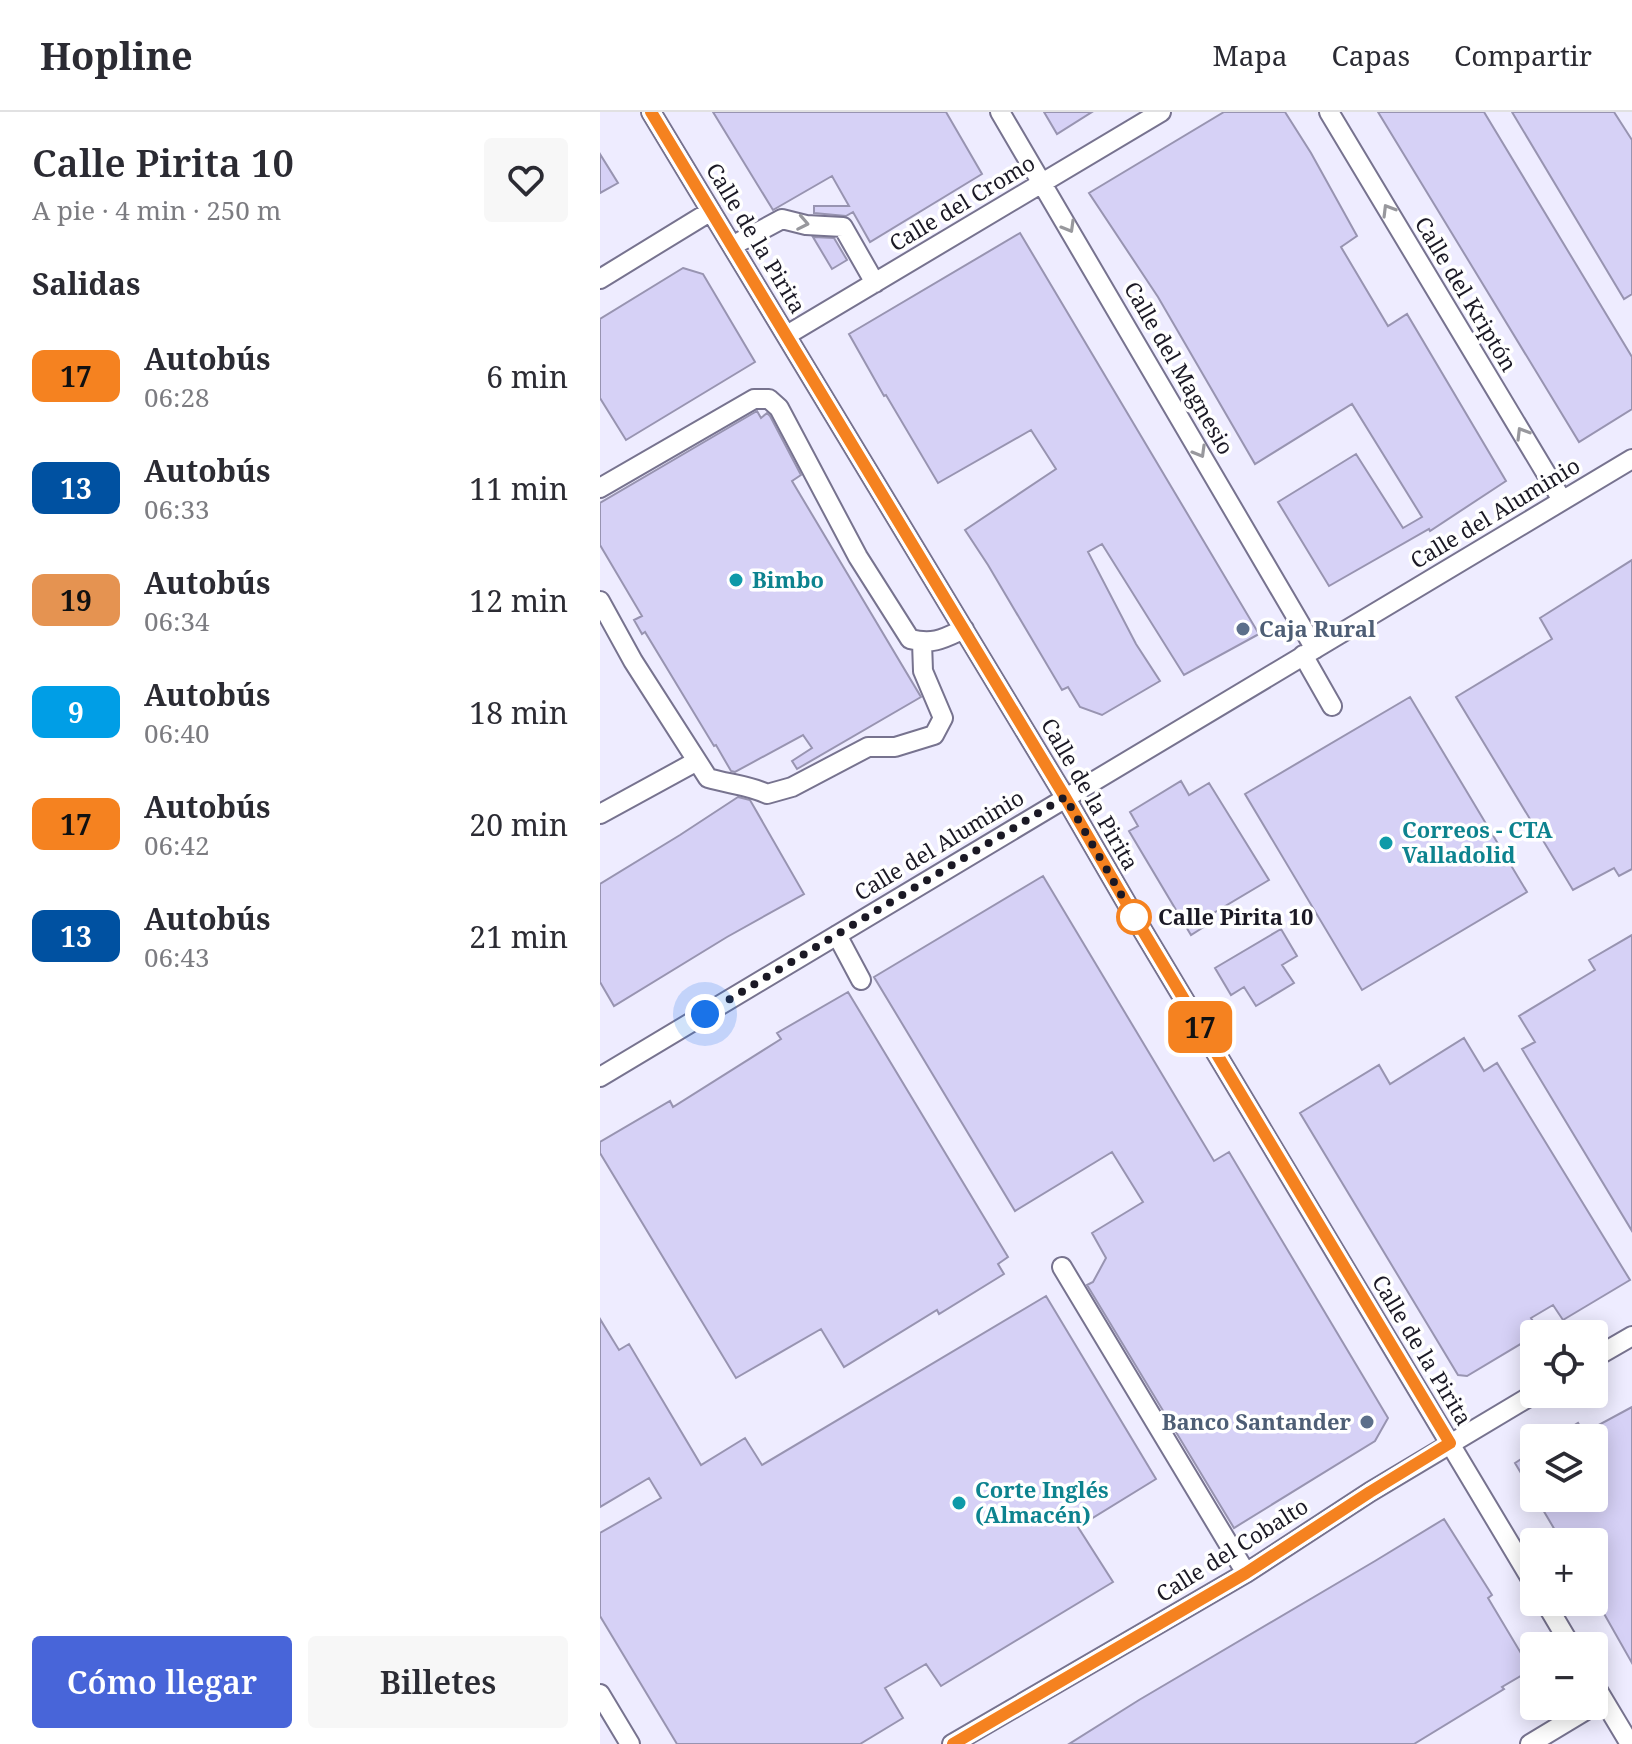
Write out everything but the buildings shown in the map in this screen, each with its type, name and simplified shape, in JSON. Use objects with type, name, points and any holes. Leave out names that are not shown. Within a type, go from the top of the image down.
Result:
[{"type":"street","name":"Calle de la Pirita","points":[[651,112],[1065,797],[1520,1560]]},
{"type":"street","name":"Calle del Magnesio","points":[[1000,112],[1309,652],[1332,706]]},
{"type":"street","name":"Calle del Cromo","points":[[787,335],[1161,112]]},
{"type":"street","name":"Calle del Kriptón","points":[[1329,112],[1562,500]]},
{"type":"street","points":[[600,279],[711,211]]},
{"type":"street","points":[[732,246],[782,219],[806,225],[843,227],[875,283]]},
{"type":"street","points":[[600,488],[754,399],[769,399],[779,408],[858,557],[910,639],[937,642],[964,629]]},
{"type":"street","name":"Calle del Aluminio","points":[[600,1077],[1632,459]]},
{"type":"street","points":[[600,601],[633,661],[708,778],[730,785],[754,787],[767,794],[792,787],[868,747],[895,747],[934,735],[943,718],[923,671],[922,642]]},
{"type":"street","points":[[600,814],[697,761]]},
{"type":"street","points":[[837,935],[861,980]]},
{"type":"street","points":[[1062,1267],[1246,1573]]},
{"type":"street","points":[[1608,1350],[1632,1336]]},
{"type":"street","name":"Calle del Cobalto","points":[[952,1744],[1246,1573],[1370,1492],[1520,1402]]},
{"type":"street","points":[[600,1694],[630,1744]]},
{"type":"street","points":[[1608,1715],[1630,1744]]},
{"type":"street","points":[[1530,1744],[1565,1720]]},
{"type":"bus line","name":"17","points":[[651,112],[1450,1443],[1246,1573],[953,1744]]},
{"type":"place","name":"Bimbo","points":[[736,580]]},
{"type":"place","name":"Caja Rural","points":[[1243,629]]},
{"type":"place","name":"Correos - CTA Valladolid","points":[[1386,843]]},
{"type":"place","name":"Calle Pirita 10","points":[[1134,917]]},
{"type":"place","name":"Banco Santander","points":[[1367,1422]]},
{"type":"place","name":"Corte Inglés (Almacén)","points":[[959,1503]]},
{"type":"route","points":[[705,1014],[1065,797],[1134,917]]}]
